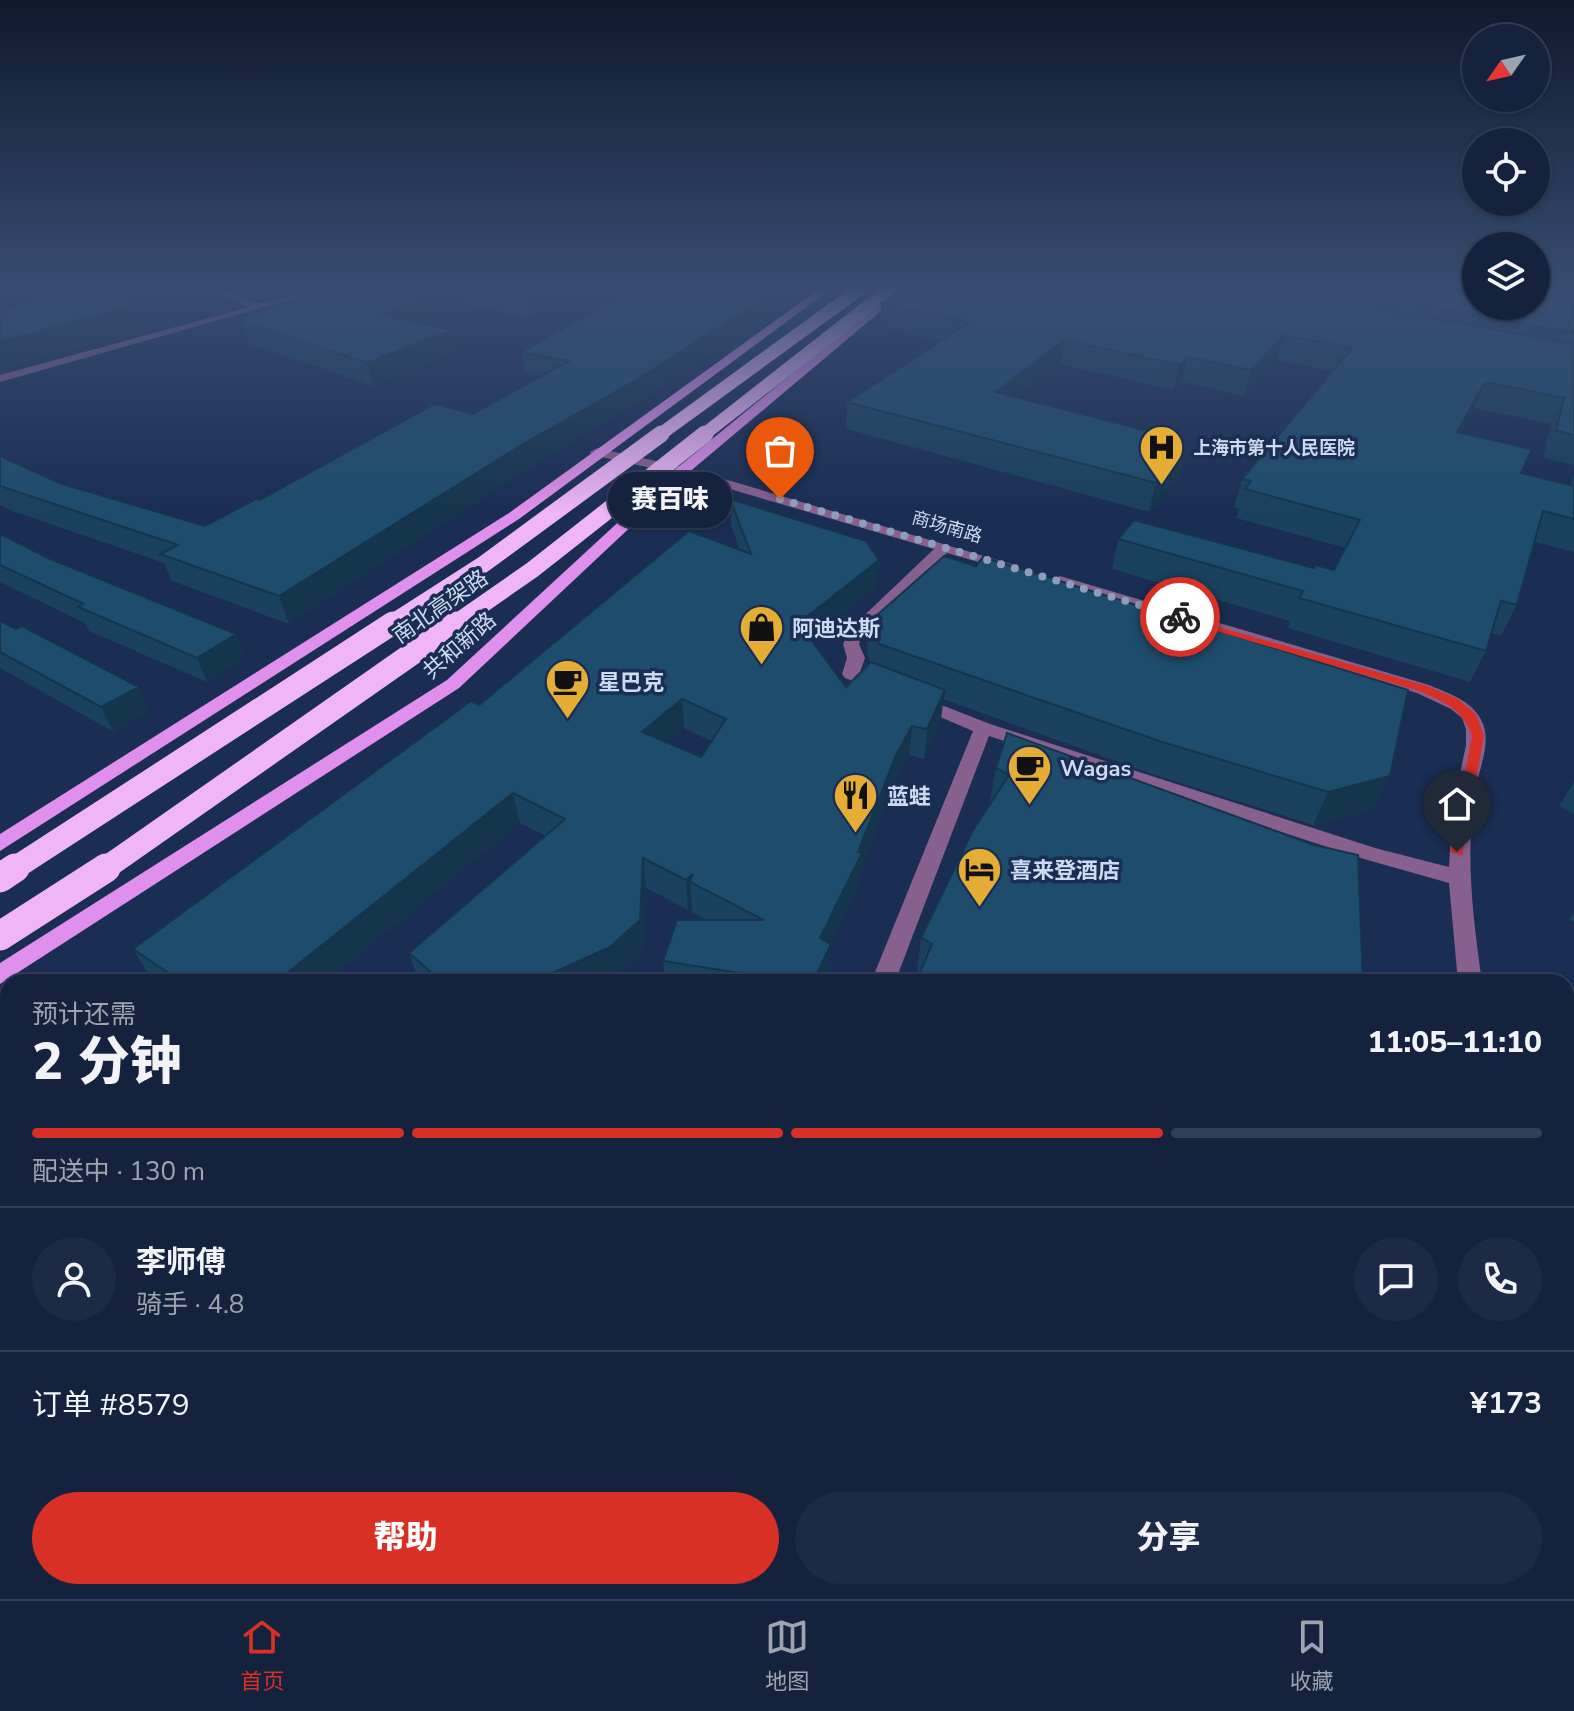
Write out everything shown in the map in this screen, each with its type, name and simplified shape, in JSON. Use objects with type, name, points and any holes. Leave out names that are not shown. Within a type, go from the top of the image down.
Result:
[{"type":"highway","name":"南北高架路","points":[[0,878],[481,566],[758,364]]},
{"type":"highway","name":"南北高架路","points":[[0,936],[101,872],[532,570],[795,364]]},
{"type":"main road","points":[[0,844],[514,516],[721,364]]},
{"type":"main road","name":"共和新路","points":[[2,974],[453,684],[682,471],[812,364]]},
{"type":"street","points":[[0,379],[55,364]]},
{"type":"street","name":"商场南路","points":[[597,452],[682,471],[1018,569]]},
{"type":"street","points":[[944,547],[857,632],[851,644],[856,658],[851,674],[983,728],[1371,854],[1459,878]]},
{"type":"street","points":[[1048,578],[1423,689],[1453,702],[1472,717],[1478,736],[1463,805],[1457,852],[1469,974]]},
{"type":"street","points":[[886,974],[983,728]]},
{"type":"building","points":[[564,364],[662,364],[523,444],[279,596],[160,554],[178,545],[0,486],[0,456],[59,483],[205,526],[256,499],[260,500],[434,404],[473,414]]},
{"type":"building","points":[[906,364],[1033,364],[996,392],[1183,440],[1174,450],[1184,452],[1156,483],[847,402]]},
{"type":"building","points":[[1220,364],[1257,364],[1251,370]]},
{"type":"building","points":[[1339,364],[1574,364],[1574,435],[1556,431],[1564,398],[1485,382],[1457,432],[1532,449],[1521,473],[1574,486],[1574,519],[1543,511],[1517,605],[1501,601],[1486,651],[1299,598],[1303,591],[1118,539],[1134,520],[1314,568],[1316,565],[1334,570],[1360,520],[1245,489],[1251,481],[1242,479]]},
{"type":"building","points":[[730,499],[866,541],[879,560],[791,629],[809,637],[846,687],[871,662],[945,690],[927,729],[912,726],[896,755],[858,852],[862,853],[820,938],[831,944],[817,974],[747,974],[663,961],[677,920],[764,920],[690,882],[693,874],[686,880],[643,858],[640,920],[610,947],[550,974],[433,974],[409,953],[565,819],[513,793],[286,974],[170,974],[133,949],[471,701],[479,705],[689,531],[751,554]],"holes":[[[682,699],[726,719],[701,757],[642,732]]]},
{"type":"building","points":[[0,534],[48,558],[236,634],[197,658],[78,607],[84,604],[0,565]]},
{"type":"building","points":[[944,556],[976,566],[983,557],[1408,690],[1390,776],[1328,792],[1159,741],[879,644],[868,623]]},
{"type":"building","points":[[0,621],[16,629],[22,626],[139,687],[101,707],[0,652]]},
{"type":"building","points":[[1007,733],[1314,845],[1358,855],[1363,974],[919,974],[932,944],[921,938],[973,830],[1009,775],[996,768]]},
{"type":"way so far","points":[[780,499],[1180,617]]},
{"type":"place","name":"上海市第十人民医院","points":[[1162,487]]},
{"type":"place","name":"赛百味","points":[[780,499]]},
{"type":"place","name":"阿迪达斯","points":[[761,667]]},
{"type":"place","name":"星巴克","points":[[567,721]]},
{"type":"place","name":"Wagas","points":[[1029,807]]},
{"type":"place","name":"蓝蛙","points":[[856,835]]},
{"type":"place","name":"喜来登酒店","points":[[979,909]]},
{"type":"route","points":[[1180,617],[1423,689],[1453,702],[1472,717],[1478,736],[1457,852]]}]
